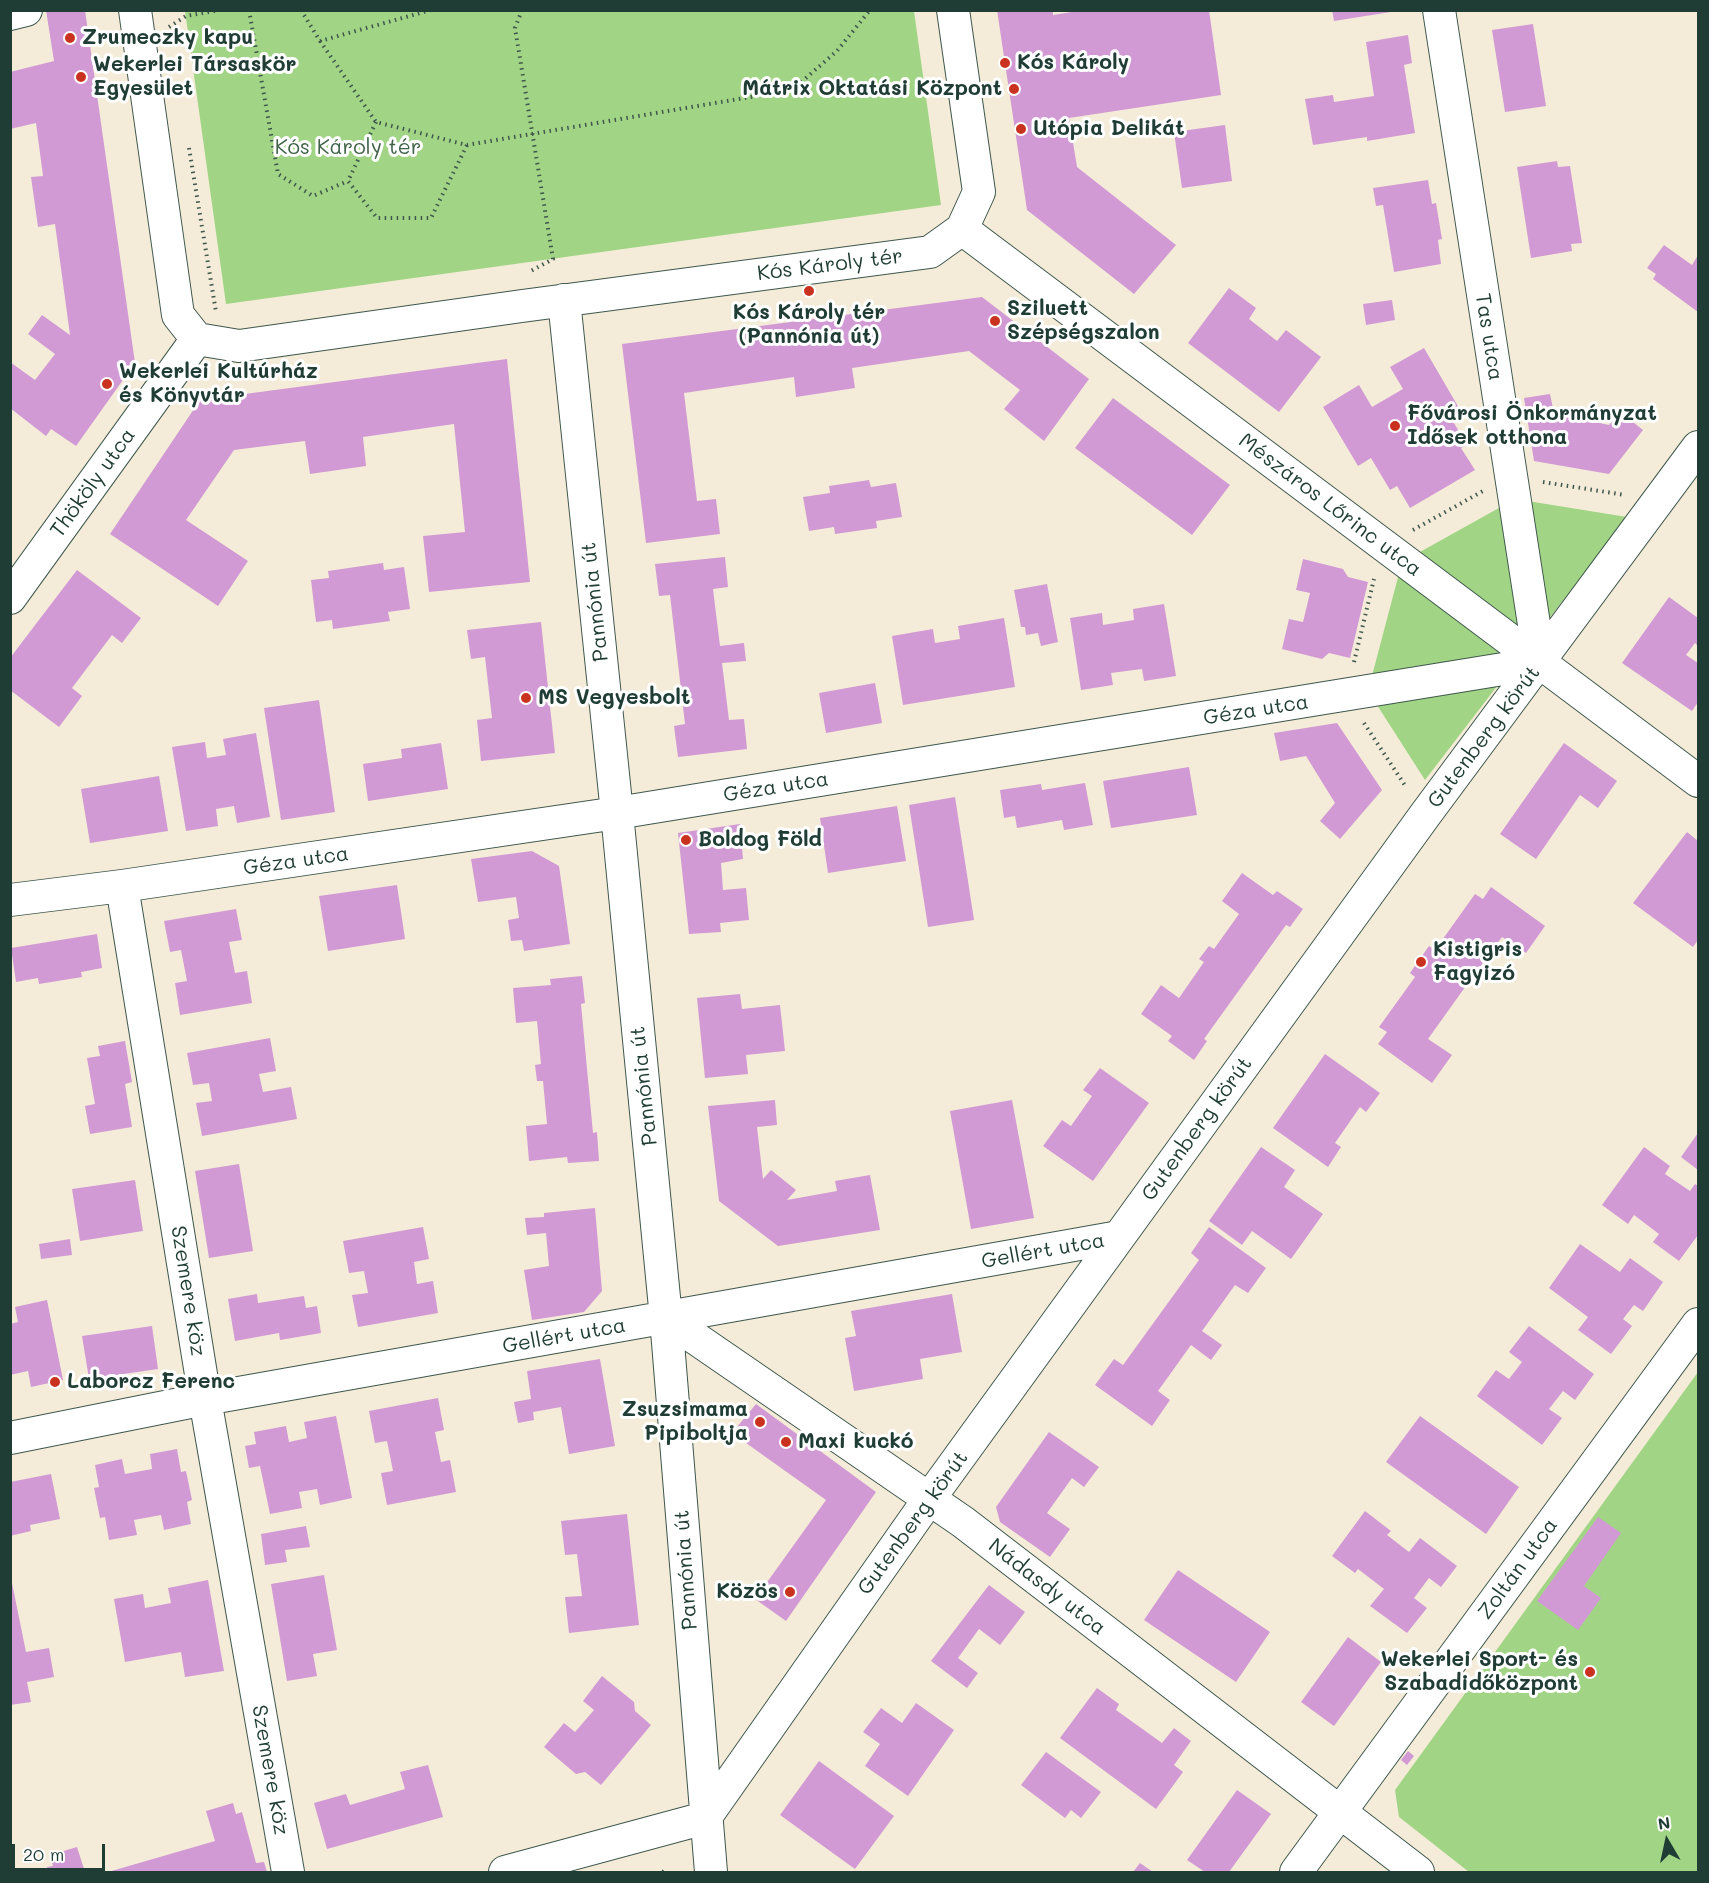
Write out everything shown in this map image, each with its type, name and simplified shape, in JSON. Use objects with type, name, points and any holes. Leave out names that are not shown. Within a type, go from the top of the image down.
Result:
[{"type":"street","points":[[10,14],[26,10]]},
{"type":"street","points":[[135,10],[178,315],[197,339]]},
{"type":"street","name":"Kós Károly tér","points":[[197,339],[239,346],[930,252],[962,229],[979,192],[953,10]]},
{"type":"street","name":"Tas utca","points":[[1439,10],[1540,663]]},
{"type":"street","name":"Mészáros Lőrinc utca","points":[[962,229],[1698,782]]},
{"type":"street","name":"Pannónia út","points":[[564,300],[666,1318],[711,1872]]},
{"type":"street","name":"Thököly utca","points":[[10,597],[197,339]]},
{"type":"street","name":"Gutenberg körút","points":[[705,1818],[929,1499],[1418,824],[1540,663],[1698,447]]},
{"type":"street","name":"Géza utca","points":[[10,900],[122,886],[617,813],[1540,663]]},
{"type":"street","name":"Szemere köz","points":[[122,886],[205,1400],[288,1872]]},
{"type":"street","name":"Gellért utca","points":[[10,1438],[205,1400],[1119,1237]]},
{"type":"street","name":"Nádasdy utca","points":[[666,1318],[963,1522],[1418,1872]]},
{"type":"street","name":"Zoltán utca","points":[[1296,1872],[1698,1324]]},
{"type":"street","points":[[505,1872],[705,1818]]},
{"type":"path","points":[[169,27],[186,16],[220,10]]},
{"type":"path","points":[[249,10],[278,174],[313,196],[348,181],[376,123]]},
{"type":"path","points":[[301,10],[376,123],[467,146],[792,90],[837,51],[870,10]]},
{"type":"path","points":[[320,41],[431,10]]},
{"type":"path","points":[[522,10],[515,28],[553,259],[528,274],[542,274]]},
{"type":"path","points":[[168,19],[171,38]]},
{"type":"path","points":[[188,142],[217,315]]},
{"type":"path","points":[[348,181],[377,218],[431,218],[467,146]]},
{"type":"path","points":[[1541,482],[1618,494],[1662,497]]},
{"type":"path","points":[[1410,531],[1483,491]]},
{"type":"path","points":[[1352,669],[1374,579]]},
{"type":"path","points":[[1363,722],[1406,786]]},
{"type":"green space","name":"Kós Károly tér","points":[[185,11],[914,11],[941,205],[226,304]]},
{"type":"green space","points":[[1515,499],[1627,517],[1425,780],[1368,691],[1402,562]]},
{"type":"green space","name":"Wekerlei Sport- és Szabadidőközpont","points":[[1698,1372],[1698,1872],[1469,1872],[1399,1817],[1395,1790]]},
{"type":"building","points":[[46,10],[85,10],[135,363],[76,446],[51,429],[46,436],[10,408],[10,362],[35,380],[55,354],[28,334],[42,315],[70,335],[55,224],[38,227],[31,177],[43,176],[36,123],[10,129],[10,72],[54,61]]},
{"type":"building","points":[[997,10],[1053,10],[1053,15],[1084,10],[1209,10],[1221,95],[1069,118],[1077,167],[1176,245],[1134,294],[1027,210]]},
{"type":"building","points":[[1332,10],[1391,10],[1391,12],[1334,21]]},
{"type":"building","points":[[1533,24],[1546,106],[1505,112],[1492,30]]},
{"type":"building","points":[[1408,35],[1412,63],[1404,65],[1415,133],[1367,141],[1367,137],[1313,145],[1305,99],[1333,95],[1334,102],[1374,96],[1366,42]]},
{"type":"building","points":[[1225,125],[1232,181],[1182,188],[1174,132]]},
{"type":"building","points":[[1557,161],[1558,167],[1570,166],[1582,243],[1571,244],[1572,251],[1531,258],[1517,167]]},
{"type":"building","points":[[1428,180],[1432,204],[1436,203],[1442,239],[1438,240],[1441,264],[1394,272],[1383,205],[1376,206],[1373,188]]},
{"type":"building","points":[[1664,245],[1692,265],[1698,255],[1698,312],[1653,279],[1656,274],[1647,268]]},
{"type":"building","points":[[1229,288],[1256,308],[1249,319],[1277,341],[1286,330],[1321,357],[1279,412],[1188,343]]},
{"type":"building","points":[[982,297],[1089,379],[1044,441],[1004,409],[1020,390],[969,351],[852,368],[855,388],[796,397],[794,377],[684,393],[697,501],[716,499],[720,534],[646,543],[622,344]]},
{"type":"building","points":[[1392,300],[1395,320],[1366,325],[1363,304]]},
{"type":"building","name":"Fővárosi Önkormányzat Idősek otthona","points":[[1424,348],[1459,408],[1448,413],[1467,445],[1461,448],[1475,470],[1410,508],[1397,486],[1390,490],[1371,458],[1358,466],[1323,407],[1359,385],[1372,407],[1403,389],[1390,367]]},
{"type":"building","points":[[507,359],[530,582],[429,592],[423,536],[465,532],[454,424],[363,437],[366,466],[310,474],[305,441],[234,450],[186,520],[248,561],[218,606],[110,534],[200,400]]},
{"type":"building","points":[[1550,394],[1554,413],[1609,425],[1619,411],[1643,430],[1609,474],[1534,461],[1524,398]]},
{"type":"building","points":[[1113,398],[1230,485],[1192,535],[1075,448]]},
{"type":"building","points":[[869,480],[871,487],[896,483],[902,517],[876,521],[877,528],[835,534],[834,527],[809,531],[803,497],[830,493],[829,486]]},
{"type":"building","points":[[725,557],[728,587],[713,589],[720,646],[744,643],[746,661],[722,663],[729,720],[744,719],[747,749],[678,757],[674,726],[685,724],[670,595],[659,596],[655,564]]},
{"type":"building","points":[[1303,559],[1343,569],[1348,577],[1368,582],[1350,658],[1329,653],[1322,659],[1282,649],[1289,619],[1303,622],[1310,593],[1296,590]]},
{"type":"building","points":[[383,563],[384,570],[404,567],[410,609],[388,612],[390,621],[333,629],[332,620],[316,622],[311,580],[329,578],[328,571]]},
{"type":"building","points":[[77,570],[141,618],[122,643],[112,635],[72,688],[82,696],[59,727],[10,690],[10,658]]},
{"type":"building","points":[[1047,584],[1058,642],[1041,646],[1038,633],[1026,635],[1025,627],[1021,627],[1014,590]]},
{"type":"building","points":[[1669,597],[1698,618],[1698,646],[1695,643],[1686,655],[1698,663],[1698,702],[1692,711],[1622,663]]},
{"type":"building","points":[[1164,604],[1176,676],[1144,681],[1142,669],[1111,673],[1113,685],[1081,690],[1070,618],[1102,613],[1103,625],[1134,620],[1133,609]]},
{"type":"building","points":[[1004,618],[1015,687],[903,705],[892,636],[933,629],[935,643],[960,639],[958,626]]},
{"type":"building","points":[[541,622],[555,753],[481,761],[477,720],[492,718],[485,657],[471,659],[467,630]]},
{"type":"building","points":[[875,683],[882,723],[826,733],[819,693]]},
{"type":"building","points":[[319,700],[335,812],[281,820],[264,708]]},
{"type":"building","points":[[1337,723],[1382,790],[1340,839],[1320,821],[1335,803],[1306,756],[1280,761],[1274,733]]},
{"type":"building","points":[[256,733],[270,817],[237,823],[234,806],[216,809],[218,826],[186,831],[172,747],[205,742],[207,758],[226,755],[223,739]]},
{"type":"building","points":[[441,743],[448,789],[368,801],[363,764],[402,758],[401,749]]},
{"type":"building","points":[[1564,743],[1617,781],[1598,808],[1580,795],[1536,859],[1500,834]]},
{"type":"building","points":[[1189,767],[1197,815],[1111,828],[1103,781]]},
{"type":"building","points":[[159,776],[168,831],[90,843],[81,789]]},
{"type":"building","points":[[1085,783],[1093,825],[1064,830],[1062,820],[1017,828],[1015,816],[1004,818],[1000,790],[1041,784],[1042,790]]},
{"type":"building","points":[[955,797],[974,920],[928,927],[909,805]]},
{"type":"building","points":[[897,806],[906,861],[828,873],[820,818]]},
{"type":"building","points":[[740,824],[743,859],[721,863],[723,890],[746,888],[749,920],[720,923],[721,932],[689,934],[678,833]]},
{"type":"building","points":[[1687,832],[1698,841],[1698,940],[1693,947],[1633,903]]},
{"type":"building","points":[[532,851],[559,866],[570,944],[524,951],[522,940],[511,941],[508,920],[519,918],[516,897],[478,902],[471,859]]},
{"type":"building","points":[[1242,873],[1273,895],[1277,891],[1303,909],[1290,927],[1286,925],[1204,1039],[1207,1041],[1194,1060],[1168,1041],[1172,1036],[1141,1014],[1161,985],[1179,998],[1204,962],[1199,959],[1209,946],[1214,949],[1239,914],[1222,901]]},
{"type":"building","points":[[397,885],[405,939],[328,951],[319,896]]},
{"type":"building","points":[[1491,887],[1545,926],[1526,953],[1502,937],[1463,990],[1428,1039],[1452,1055],[1432,1083],[1378,1044],[1387,1032],[1379,1027],[1415,977],[1410,973],[1429,946],[1435,950],[1475,894],[1483,899]]},
{"type":"building","points":[[236,909],[242,940],[229,942],[235,973],[247,971],[252,1003],[180,1015],[175,983],[187,981],[181,950],[170,952],[164,921]]},
{"type":"building","points":[[97,934],[102,968],[81,972],[82,977],[39,984],[38,978],[16,982],[11,948]]},
{"type":"building","points":[[582,976],[585,1003],[581,1004],[593,1133],[597,1132],[599,1161],[568,1163],[567,1157],[529,1161],[526,1126],[547,1124],[543,1081],[537,1081],[535,1065],[541,1064],[537,1021],[516,1023],[513,988],[551,985],[550,979]]},
{"type":"building","points":[[740,994],[742,1009],[780,1005],[785,1051],[746,1055],[748,1074],[705,1078],[697,998]]},
{"type":"building","points":[[270,1038],[276,1071],[259,1074],[263,1092],[291,1087],[297,1119],[202,1136],[196,1103],[212,1101],[209,1083],[193,1085],[187,1053]]},
{"type":"building","points":[[125,1041],[132,1082],[125,1084],[132,1127],[90,1134],[85,1106],[95,1104],[87,1058],[100,1056],[98,1046]]},
{"type":"building","points":[[1325,1054],[1380,1093],[1366,1112],[1360,1107],[1335,1143],[1341,1147],[1328,1167],[1273,1128]]},
{"type":"building","points":[[1100,1068],[1149,1103],[1093,1181],[1043,1146],[1062,1120],[1071,1126],[1092,1096],[1083,1090]]},
{"type":"building","points":[[775,1100],[777,1125],[757,1127],[763,1179],[771,1170],[796,1190],[787,1200],[837,1191],[835,1181],[870,1175],[880,1230],[778,1246],[719,1201],[708,1106]]},
{"type":"building","points":[[1012,1100],[1034,1218],[971,1229],[950,1111]]},
{"type":"building","points":[[1698,1133],[1698,1170],[1681,1157]]},
{"type":"building","points":[[1261,1147],[1295,1170],[1284,1187],[1323,1214],[1291,1259],[1252,1231],[1242,1245],[1209,1221]]},
{"type":"building","points":[[1644,1147],[1670,1166],[1665,1174],[1690,1191],[1695,1184],[1698,1186],[1698,1235],[1679,1261],[1653,1242],[1659,1234],[1634,1215],[1628,1224],[1602,1205]]},
{"type":"building","points":[[239,1164],[253,1251],[209,1258],[195,1171]]},
{"type":"building","points":[[135,1180],[143,1231],[80,1241],[72,1189]]},
{"type":"building","points":[[595,1208],[602,1291],[584,1312],[532,1320],[524,1270],[549,1266],[546,1233],[527,1235],[525,1218],[544,1217],[544,1213]]},
{"type":"building","points":[[423,1227],[429,1259],[414,1262],[417,1284],[433,1281],[438,1313],[358,1327],[352,1295],[368,1293],[364,1271],[349,1273],[343,1241]]},
{"type":"building","points":[[1209,1227],[1266,1268],[1248,1293],[1235,1285],[1202,1331],[1222,1345],[1211,1360],[1191,1345],[1158,1391],[1170,1400],[1152,1426],[1095,1385],[1114,1359],[1123,1365],[1199,1260],[1191,1253]]},
{"type":"building","points":[[70,1239],[72,1255],[41,1259],[39,1244]]},
{"type":"building","points":[[1580,1244],[1620,1272],[1630,1258],[1663,1282],[1643,1311],[1634,1305],[1623,1319],[1632,1326],[1611,1354],[1578,1330],[1588,1317],[1549,1288]]},
{"type":"building","points":[[257,1294],[258,1303],[304,1296],[306,1308],[317,1306],[321,1333],[280,1340],[279,1333],[235,1341],[228,1299]]},
{"type":"building","points":[[952,1294],[962,1352],[920,1359],[923,1379],[854,1391],[845,1338],[856,1336],[851,1311]]},
{"type":"building","points":[[47,1300],[63,1380],[31,1387],[28,1371],[10,1375],[10,1324],[18,1322],[15,1307]]},
{"type":"building","points":[[152,1326],[158,1369],[89,1379],[82,1336]]},
{"type":"building","points":[[1529,1326],[1594,1374],[1575,1400],[1563,1391],[1549,1409],[1562,1418],[1542,1445],[1477,1396],[1496,1370],[1509,1379],[1522,1362],[1509,1352]]},
{"type":"building","points":[[600,1359],[615,1446],[569,1454],[561,1407],[533,1412],[534,1420],[518,1423],[514,1402],[531,1399],[527,1371]]},
{"type":"building","points":[[438,1398],[444,1430],[435,1432],[441,1462],[450,1460],[456,1492],[387,1505],[381,1473],[393,1471],[387,1441],[375,1443],[369,1411]]},
{"type":"building","points":[[756,1404],[876,1492],[786,1621],[755,1599],[826,1500],[732,1433]]},
{"type":"building","points":[[336,1416],[352,1498],[320,1505],[317,1489],[299,1492],[302,1508],[270,1514],[260,1466],[249,1468],[245,1446],[256,1444],[254,1432],[286,1426],[289,1442],[307,1438],[304,1422]]},
{"type":"building","points":[[1420,1416],[1519,1487],[1486,1534],[1386,1462]]},
{"type":"building","points":[[1049,1432],[1099,1467],[1084,1487],[1072,1478],[1047,1513],[1070,1529],[1050,1557],[1000,1522],[996,1507]]},
{"type":"building","points":[[177,1449],[181,1472],[186,1471],[192,1500],[187,1502],[191,1524],[164,1530],[161,1515],[134,1520],[137,1535],[109,1540],[105,1517],[100,1518],[94,1488],[99,1487],[95,1465],[122,1459],[125,1474],[152,1469],[150,1454]]},
{"type":"building","points":[[51,1474],[60,1519],[30,1525],[31,1531],[10,1536],[10,1482]]},
{"type":"building","points":[[1365,1511],[1391,1531],[1387,1535],[1409,1552],[1420,1538],[1457,1566],[1441,1587],[1429,1578],[1414,1598],[1427,1608],[1407,1633],[1370,1606],[1384,1589],[1358,1569],[1355,1573],[1332,1556]]},
{"type":"building","points":[[627,1514],[639,1625],[569,1633],[565,1597],[582,1596],[577,1554],[565,1555],[561,1521]]},
{"type":"building","points":[[1598,1517],[1621,1533],[1584,1586],[1601,1598],[1578,1630],[1537,1601]]},
{"type":"building","points":[[306,1526],[310,1547],[285,1550],[287,1562],[265,1565],[261,1534]]},
{"type":"building","points":[[1178,1570],[1270,1632],[1236,1682],[1144,1620]]},
{"type":"building","points":[[10,1573],[26,1652],[49,1648],[54,1677],[27,1682],[31,1702],[10,1705]]},
{"type":"building","points":[[324,1575],[337,1650],[313,1654],[317,1676],[287,1681],[271,1584]]},
{"type":"building","points":[[208,1580],[224,1671],[185,1677],[181,1652],[125,1662],[114,1599],[143,1594],[145,1608],[171,1603],[168,1588]]},
{"type":"building","points":[[989,1585],[1025,1612],[1000,1645],[979,1629],[958,1658],[978,1673],[967,1688],[931,1661]]},
{"type":"building","points":[[1348,1637],[1381,1662],[1334,1726],[1301,1702]]},
{"type":"building","points":[[602,1676],[634,1702],[635,1711],[651,1725],[601,1785],[585,1772],[576,1774],[544,1747],[564,1723],[575,1732],[594,1710],[583,1701]]},
{"type":"building","points":[[1097,1688],[1119,1704],[1116,1710],[1162,1743],[1174,1728],[1191,1741],[1174,1765],[1183,1772],[1156,1809],[1060,1738]]},
{"type":"building","points":[[916,1703],[954,1730],[908,1796],[865,1766],[880,1744],[863,1732],[881,1708],[902,1723]]},
{"type":"building","points":[[1408,1751],[1414,1756],[1407,1765],[1401,1760]]},
{"type":"building","points":[[1046,1752],[1101,1792],[1081,1818],[1071,1810],[1065,1818],[1021,1785]]},
{"type":"building","points":[[819,1761],[894,1816],[855,1869],[780,1815]]},
{"type":"building","points":[[428,1765],[443,1817],[327,1849],[314,1803],[346,1794],[350,1805],[405,1789],[400,1772]]},
{"type":"building","points":[[1237,1790],[1271,1814],[1229,1872],[1205,1872],[1187,1860]]},
{"type":"building","points":[[233,1803],[236,1814],[242,1812],[256,1863],[264,1862],[267,1872],[108,1872],[215,1841],[206,1811]]},
{"type":"building","points":[[77,1847],[85,1872],[49,1872],[47,1867],[53,1866],[50,1855]]},
{"type":"building","points":[[1140,1863],[1153,1872],[1133,1872]]},
{"type":"place","name":"Zrumeczky kapu","points":[[70,38]]},
{"type":"place","name":"Kós Károly","points":[[1005,63]]},
{"type":"place","name":"Wekerlei Társaskör Egyesület","points":[[81,77]]},
{"type":"place","name":"Mátrix Oktatási Központ","points":[[1014,89]]},
{"type":"place","name":"Utópia Delikát","points":[[1021,129]]},
{"type":"place","name":"Kós Károly tér (Pannónia út)","points":[[809,291]]},
{"type":"place","name":"Sziluett Szépségszalon","points":[[995,321]]},
{"type":"place","name":"Wekerlei Kultúrház és Könyvtár","points":[[107,384]]},
{"type":"place","name":"Fővárosi Önkormányzat Idősek otthona","points":[[1395,426]]},
{"type":"place","name":"MS Vegyesbolt","points":[[526,698]]},
{"type":"place","name":"Boldog Föld","points":[[686,840]]},
{"type":"place","name":"Kistigris Fagyizó","points":[[1421,962]]},
{"type":"place","name":"Laborcz Ferenc","points":[[55,1382]]},
{"type":"place","name":"Zsuzsimama Pipiboltja","points":[[760,1422]]},
{"type":"place","name":"Maxi kuckó","points":[[786,1442]]},
{"type":"place","name":"Közös","points":[[790,1592]]},
{"type":"place","name":"Wekerlei Sport- és Szabadidőközpont","points":[[1590,1672]]}]
